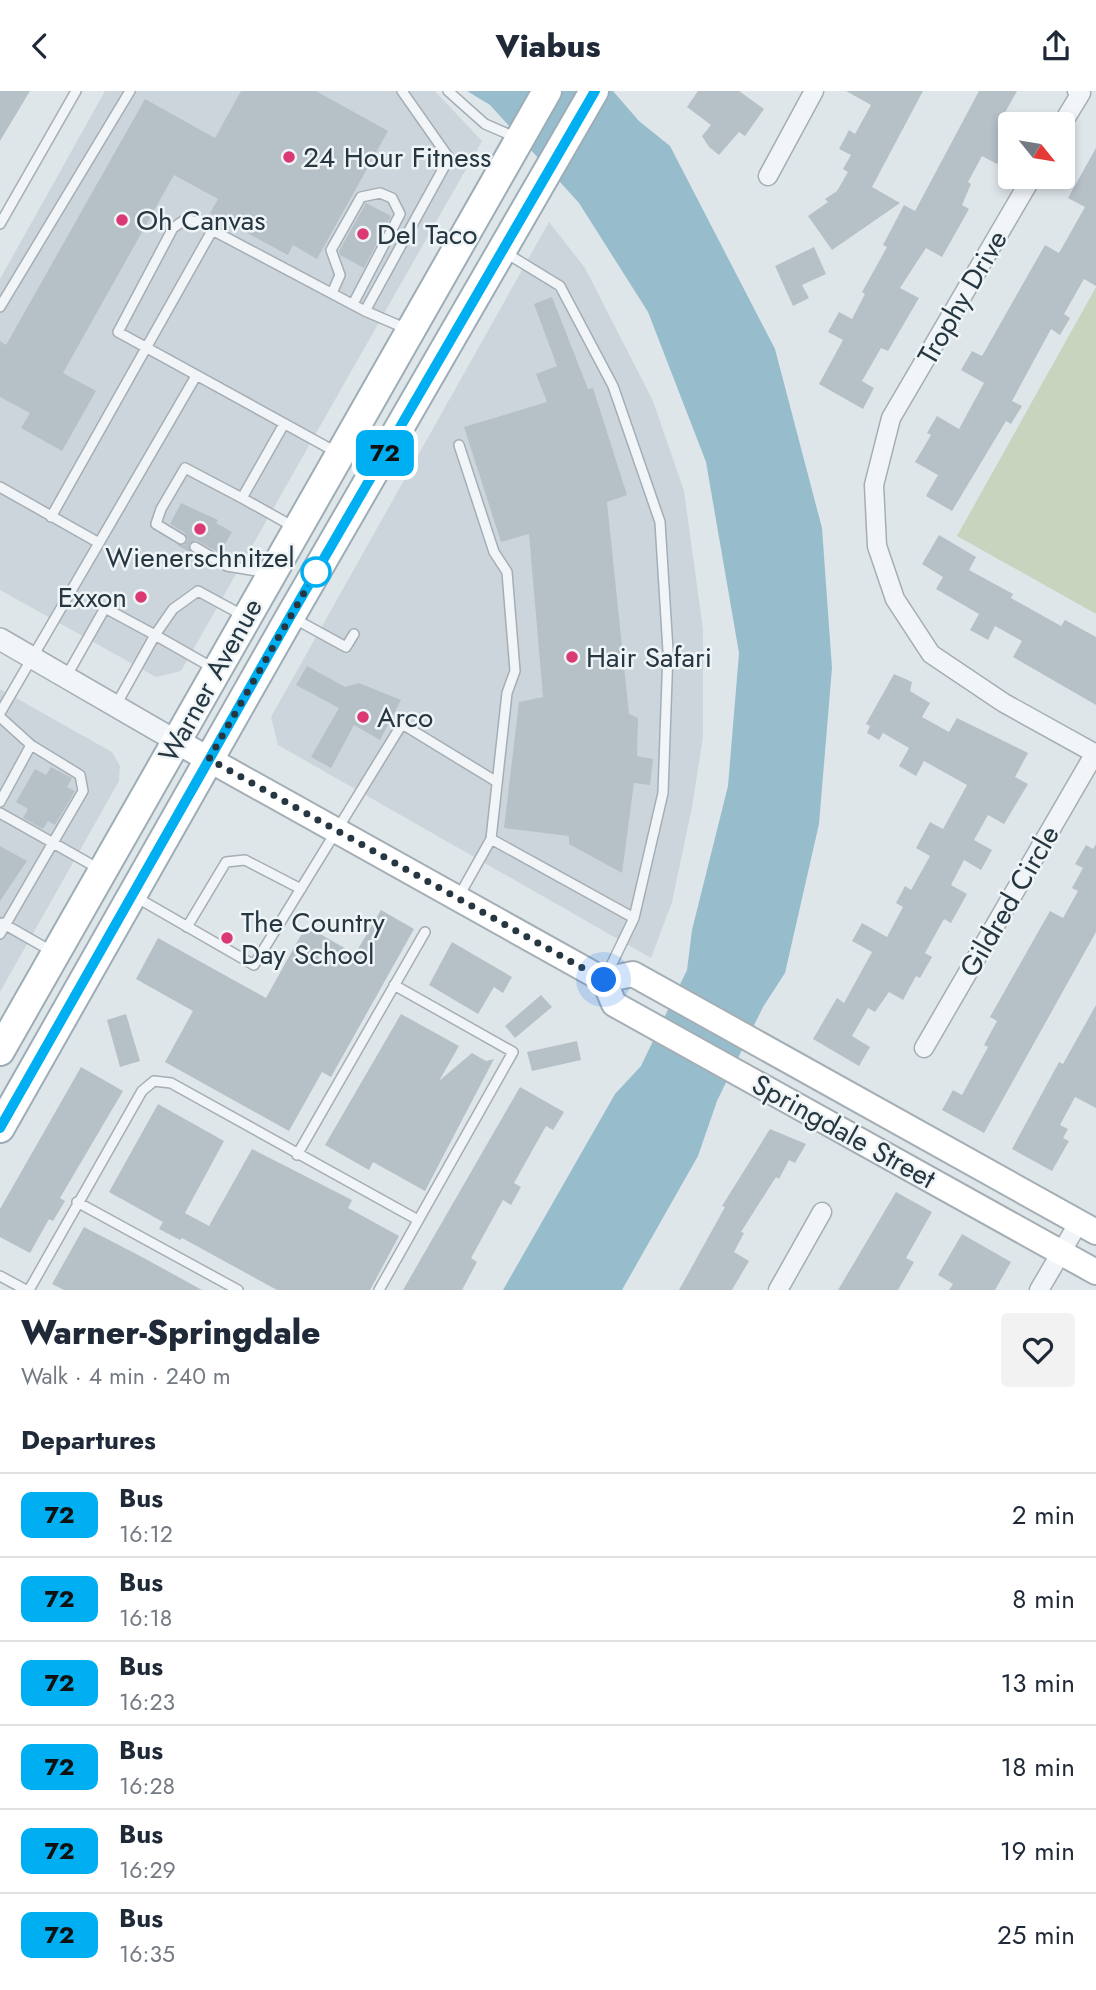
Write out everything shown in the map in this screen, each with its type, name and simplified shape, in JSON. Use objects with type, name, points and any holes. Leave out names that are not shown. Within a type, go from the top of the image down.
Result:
[{"type":"main road","name":"Warner Avenue","points":[[4,1037],[57,954],[269,573],[412,331],[547,91]]},
{"type":"main road","name":"Warner Avenue","points":[[0,1128],[290,617],[594,91]]},
{"type":"main road","points":[[504,246],[495,235],[494,218],[513,182],[519,137]]},
{"type":"main road","points":[[412,331],[444,351]]},
{"type":"main road","name":"Springdale Street","points":[[176,741],[604,980],[614,1004],[1096,1272]]},
{"type":"main road","points":[[16,1100],[23,1055],[71,969],[70,964],[57,954]]},
{"type":"main road","name":"Springdale Street","points":[[604,980],[633,974],[1087,1227]]},
{"type":"street","points":[[768,176],[814,91]]},
{"type":"street","points":[[1068,112],[1079,92]]},
{"type":"street","name":"Trophy Drive","points":[[1025,189],[891,418],[874,485],[877,546],[895,599],[931,654],[1003,703],[1095,753]]},
{"type":"street","name":"Springdale Street","points":[[0,639],[176,741]]},
{"type":"street","name":"Gildred Circle","points":[[924,1048],[1095,753]]},
{"type":"street","points":[[778,1290],[822,1212]]},
{"type":"street","points":[[1039,1290],[1061,1252],[1087,1227]]},
{"type":"lane","points":[[0,224],[76,91]]},
{"type":"lane","points":[[0,307],[130,91]]},
{"type":"lane","points":[[365,311],[449,158],[402,91]]},
{"type":"lane","points":[[448,91],[485,124],[504,135],[519,137]]},
{"type":"lane","points":[[331,293],[340,275],[331,250],[361,197],[380,193],[392,198],[400,214],[353,304]]},
{"type":"lane","points":[[339,454],[121,335],[118,327],[173,228],[186,219],[213,229],[365,311],[412,331]]},
{"type":"lane","points":[[51,517],[213,229]]},
{"type":"lane","points":[[504,246],[560,286],[613,386],[660,522],[668,651],[663,793],[635,918],[604,980]]},
{"type":"lane","points":[[57,954],[2,927],[83,791],[80,775],[31,745],[0,715],[196,376]]},
{"type":"lane","points":[[242,498],[284,424]]},
{"type":"lane","points":[[458,899],[491,839],[507,693],[515,671],[507,572],[494,552],[459,446]]},
{"type":"lane","points":[[181,539],[156,524],[161,509],[185,468],[296,528]]},
{"type":"lane","points":[[0,487],[99,543]]},
{"type":"lane","points":[[195,547],[227,566],[269,573]]},
{"type":"lane","points":[[116,706],[155,635],[173,609],[198,591],[245,617]]},
{"type":"lane","points":[[66,677],[105,608],[216,670]]},
{"type":"lane","points":[[290,617],[346,647],[354,633]]},
{"type":"lane","points":[[132,895],[254,965],[402,724],[498,782]]},
{"type":"lane","points":[[0,802],[31,745]]},
{"type":"lane","points":[[0,813],[103,870]]},
{"type":"lane","points":[[491,839],[635,918]]},
{"type":"lane","points":[[187,927],[226,862],[237,858],[301,889]]},
{"type":"lane","points":[[297,1154],[425,932]]},
{"type":"lane","points":[[379,1290],[513,1052],[394,985]]},
{"type":"lane","points":[[0,1276],[27,1290],[142,1091],[154,1081],[171,1083],[418,1220]]},
{"type":"lane","points":[[77,1202],[238,1290]]},
{"type":"shaded area","points":[[105,91],[435,91],[482,141],[181,671],[156,677],[0,590],[0,279]]},
{"type":"shaded area","points":[[549,222],[585,268],[653,401],[684,491],[703,629],[703,737],[692,807],[672,902],[651,958],[278,745],[271,717]]},
{"type":"shaded area","points":[[0,689],[112,752],[120,766],[119,781],[0,992]]},
{"type":"green space","points":[[1096,287],[1096,614],[957,536]]},
{"type":"water","points":[[467,91],[613,91],[639,121],[670,146],[775,349],[822,528],[832,668],[819,824],[785,973],[763,1007],[717,1101],[698,1156],[622,1290],[503,1290],[615,1094],[641,1066],[687,970],[692,930],[728,786],[739,653],[706,462],[648,312],[579,203],[490,105]]},
{"type":"building","points":[[0,91],[30,91],[0,141]]},
{"type":"building","points":[[241,91],[316,91],[388,131],[317,259],[293,245],[288,255],[210,213],[218,199],[174,175],[63,373],[96,391],[62,451],[21,428],[30,413],[0,397],[0,341],[6,345],[145,99],[215,138]]},
{"type":"building","points":[[698,91],[739,91],[764,109],[745,136],[739,132],[719,155],[709,147],[702,136],[711,125],[687,107]]},
{"type":"building","points":[[846,91],[923,91],[872,187],[900,203],[832,250],[808,216],[828,202],[825,199],[837,191],[848,172],[843,169],[851,155],[839,149],[849,130],[855,134],[871,105]]},
{"type":"building","points":[[979,91],[1017,91],[1005,112],[998,112],[998,162],[997,164],[982,156],[968,182],[971,184],[962,205],[969,209],[942,257],[926,248],[900,288],[919,298],[888,351],[881,348],[862,381],[874,388],[863,409],[819,384],[843,340],[828,332],[839,312],[852,319],[865,294],[862,292],[887,247],[883,245],[904,205],[915,211]]},
{"type":"building","points":[[1096,148],[1096,286],[1084,279],[1064,314],[1070,318],[1060,335],[1051,329],[1012,401],[1022,406],[1011,424],[1006,421],[952,511],[926,496],[938,475],[915,462],[931,435],[927,433],[937,416],[959,429],[984,383],[961,370],[972,351],[982,356],[1045,245],[1059,253],[1085,207],[1068,198]]},
{"type":"building","name":"Del Taco","points":[[366,203],[391,216],[364,268],[340,255],[339,251]]},
{"type":"building","points":[[814,247],[826,274],[802,285],[809,298],[793,306],[775,266]]},
{"type":"building","points":[[552,297],[588,389],[593,388],[627,495],[607,502],[629,714],[638,718],[637,756],[653,759],[650,785],[634,783],[622,873],[569,844],[569,836],[504,828],[519,702],[543,697],[529,534],[501,542],[464,427],[547,402],[536,374],[557,366],[534,304]]},
{"type":"building","name":"Wienerschnitzel","points":[[181,503],[218,520],[216,523],[232,532],[220,553],[196,540],[189,544],[191,553],[177,545],[184,545],[188,540],[185,533],[170,524]]},
{"type":"building","points":[[939,535],[976,557],[969,570],[1013,594],[1011,598],[1061,626],[1065,620],[1096,637],[1096,705],[1013,657],[1022,641],[995,626],[988,640],[970,630],[979,614],[936,589],[943,577],[922,564]]},
{"type":"building","name":"Arco","points":[[307,666],[345,687],[359,683],[401,700],[380,740],[354,725],[331,768],[311,757],[339,708],[296,685]]},
{"type":"building","points":[[894,674],[912,682],[910,691],[930,703],[922,717],[949,732],[957,718],[1028,753],[1015,777],[1028,784],[1004,824],[988,815],[974,840],[992,850],[981,870],[964,860],[951,885],[967,894],[951,923],[944,919],[925,953],[932,957],[920,978],[916,976],[903,1000],[889,992],[875,1012],[868,1008],[852,1036],[870,1047],[859,1066],[813,1039],[837,998],[844,1003],[872,952],[852,941],[862,923],[887,937],[903,907],[896,903],[905,886],[911,890],[930,856],[916,848],[930,822],[943,829],[967,785],[924,761],[916,776],[899,766],[909,748],[883,733],[879,740],[867,733],[870,726],[866,724]]},
{"type":"building","points":[[51,767],[72,778],[67,787],[75,791],[55,825],[48,821],[43,829],[23,818],[28,809],[16,802],[35,769],[46,775]]},
{"type":"building","points":[[1096,844],[1096,932],[984,1133],[942,1110],[953,1090],[962,1095],[988,1047],[984,1045],[997,1021],[990,1017],[1050,911],[1063,918],[1078,891],[1072,888],[1083,868],[1075,864],[1086,845],[1093,849]]},
{"type":"building","points":[[0,846],[27,861],[0,901]]},
{"type":"building","points":[[381,910],[414,929],[331,1077],[322,1072],[289,1131],[165,1062],[193,1011],[136,979],[158,938],[266,998],[306,926],[355,954]]},
{"type":"building","points":[[452,942],[512,977],[503,993],[494,987],[478,1014],[429,985]]},
{"type":"building","points":[[541,995],[552,1007],[515,1038],[505,1026]]},
{"type":"building","points":[[1096,1005],[1096,1108],[1075,1097],[1060,1125],[1068,1129],[1063,1138],[1069,1141],[1052,1171],[1012,1149],[1059,1062],[1063,1064]]},
{"type":"building","points":[[126,1014],[140,1061],[120,1067],[107,1020]]},
{"type":"building","points":[[401,1014],[459,1046],[439,1081],[472,1053],[486,1061],[494,1059],[425,1191],[373,1162],[369,1170],[325,1145]]},
{"type":"building","points":[[577,1041],[581,1060],[532,1071],[527,1052]]},
{"type":"building","points":[[81,1067],[123,1091],[60,1198],[65,1201],[53,1221],[49,1219],[30,1253],[0,1237],[0,1209]]},
{"type":"building","points":[[520,1087],[564,1112],[553,1130],[546,1126],[514,1183],[521,1187],[511,1205],[503,1200],[471,1258],[477,1262],[462,1290],[403,1290]]},
{"type":"building","points":[[158,1104],[224,1141],[185,1213],[209,1226],[252,1149],[352,1200],[348,1208],[399,1236],[370,1290],[277,1290],[182,1238],[180,1240],[159,1229],[163,1222],[109,1192]]},
{"type":"building","points":[[770,1129],[806,1144],[795,1163],[789,1160],[779,1179],[776,1177],[741,1232],[744,1233],[734,1252],[749,1261],[732,1290],[679,1290],[725,1207],[722,1206]]},
{"type":"building","points":[[896,1192],[932,1212],[906,1258],[914,1262],[898,1290],[838,1290]]},
{"type":"building","points":[[84,1227],[202,1290],[64,1290],[52,1284]]},
{"type":"building","points":[[962,1234],[1011,1262],[995,1290],[949,1290],[953,1284],[938,1275]]},
{"type":"bus line","name":"72","points":[[0,1128],[290,617],[595,91]]},
{"type":"place","name":"24 Hour Fitness","points":[[289,157]]},
{"type":"place","name":"Oh Canvas","points":[[122,220]]},
{"type":"place","name":"Del Taco","points":[[363,234]]},
{"type":"place","name":"Wienerschnitzel","points":[[200,529]]},
{"type":"place","name":"Exxon","points":[[141,597]]},
{"type":"place","name":"Hair Safari","points":[[572,657]]},
{"type":"place","name":"Arco","points":[[363,717]]},
{"type":"place","name":"The Country Day School","points":[[227,938]]},
{"type":"route","points":[[316,572],[209,759],[604,980]]}]
